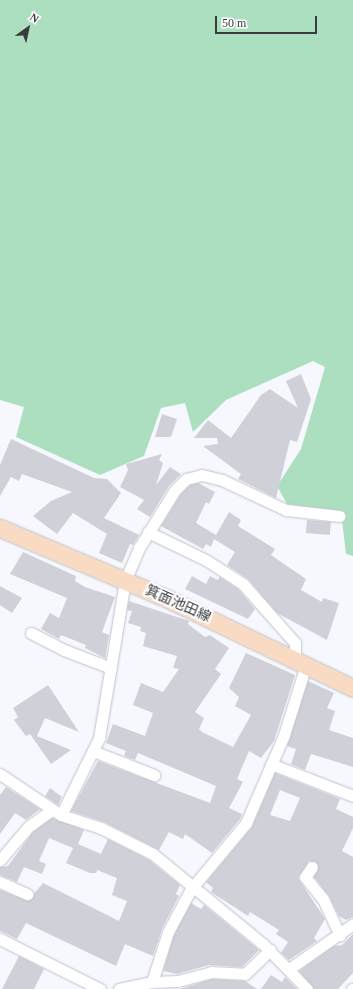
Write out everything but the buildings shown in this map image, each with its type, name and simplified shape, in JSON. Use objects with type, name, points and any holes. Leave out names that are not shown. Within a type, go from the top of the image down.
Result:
[{"type":"main road","name":"箕面池田線","points":[[0,528],[126,581],[353,688]]},
{"type":"street","points":[[0,860],[28,827],[56,812],[93,751],[102,722],[126,581],[148,532],[175,490],[186,479],[202,475],[222,480],[286,510],[340,516]]},
{"type":"street","points":[[148,532],[206,560],[243,584],[295,643],[300,662],[298,696],[246,823],[195,885],[168,932],[152,982]]},
{"type":"street","points":[[31,633],[64,650],[111,668]]},
{"type":"street","points":[[93,751],[154,775]]},
{"type":"street","points":[[271,764],[353,796]]},
{"type":"street","points":[[0,774],[56,812],[101,828],[153,854],[195,885],[270,950],[307,989]]},
{"type":"street","points":[[312,867],[305,877],[323,899],[340,935]]},
{"type":"street","points":[[0,882],[27,894]]},
{"type":"street","points":[[289,969],[313,950],[340,935],[353,924]]},
{"type":"street","points":[[0,939],[100,989]]},
{"type":"street","points":[[119,989],[152,982],[178,981],[211,972],[246,974],[270,950]]},
{"type":"green space","points":[[0,0],[353,0],[353,556],[346,554],[341,511],[287,504],[277,486],[301,449],[325,367],[313,361],[226,400],[193,432],[185,403],[161,408],[144,456],[100,475],[16,437],[24,407],[0,400]]}]
